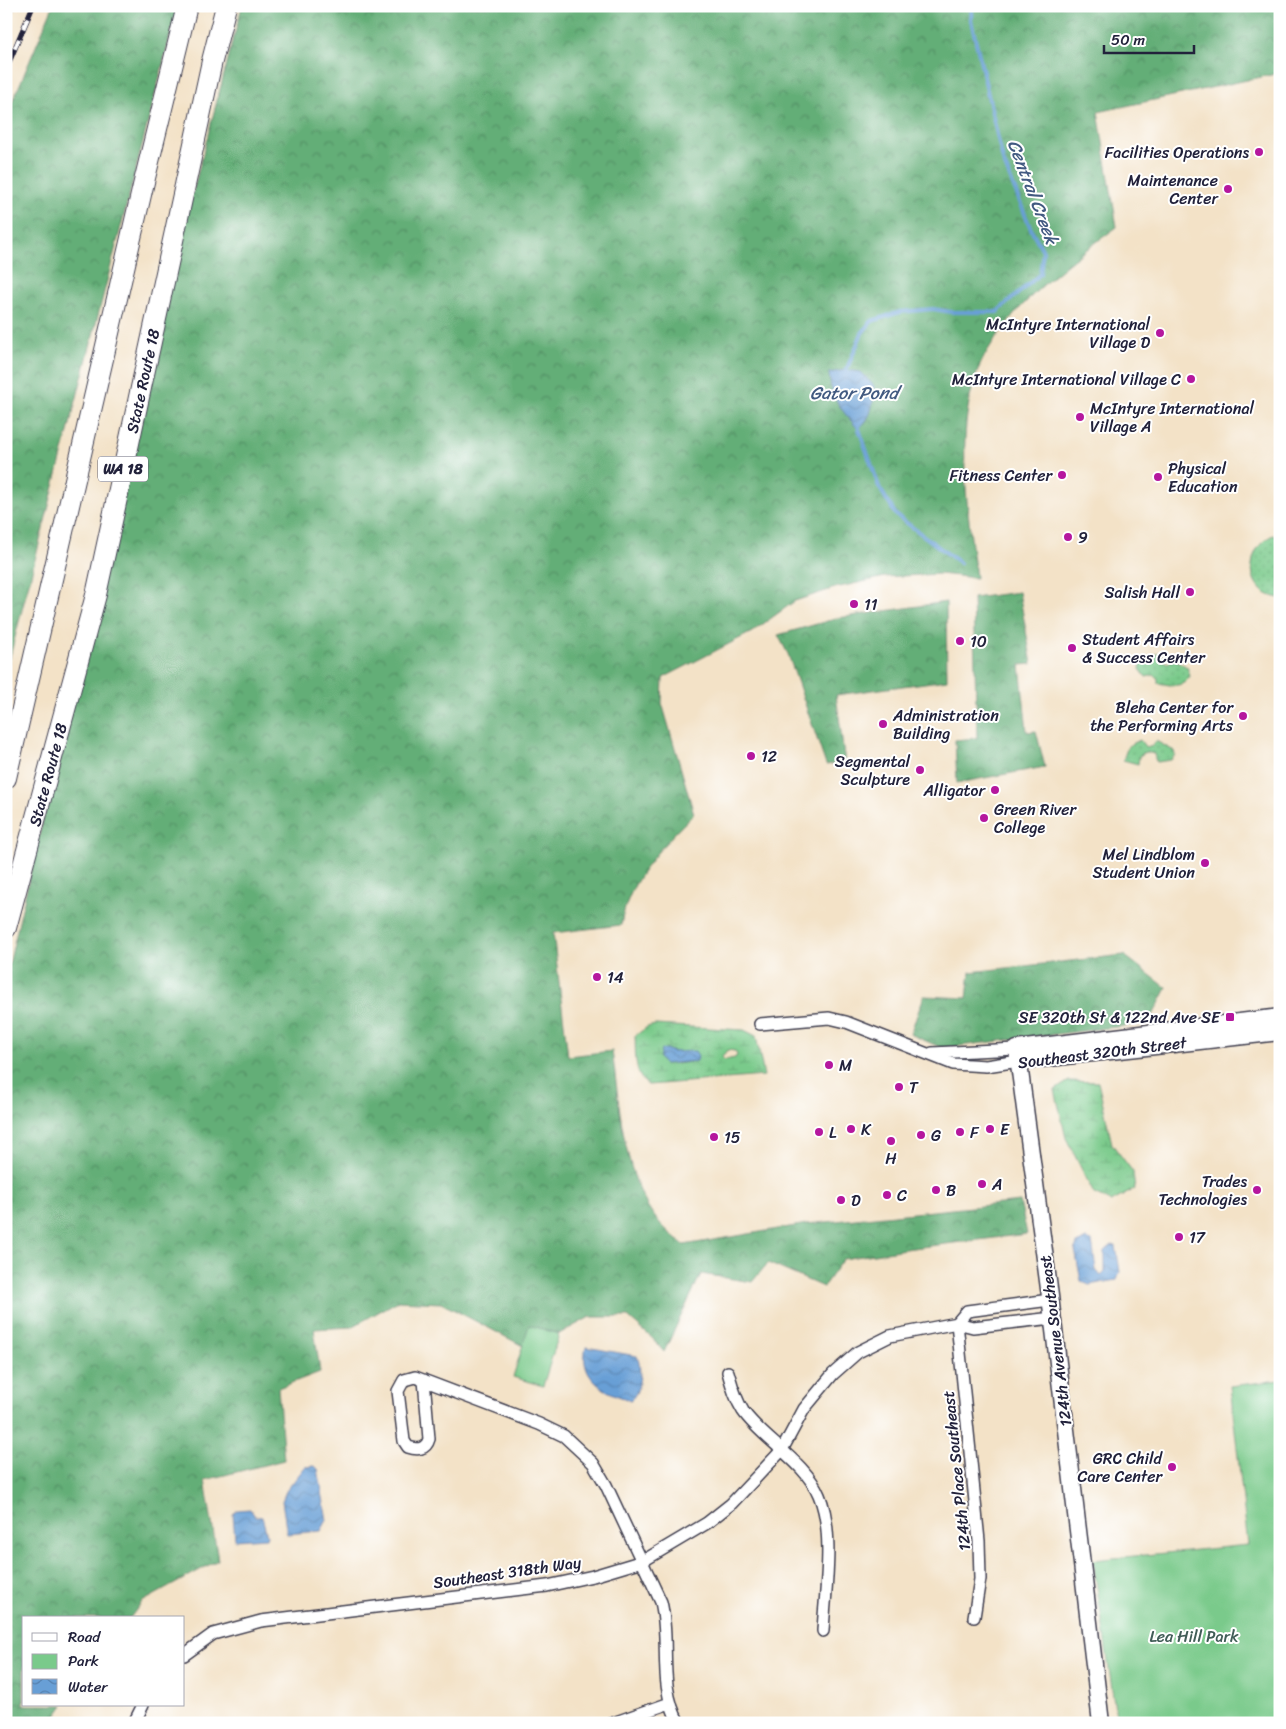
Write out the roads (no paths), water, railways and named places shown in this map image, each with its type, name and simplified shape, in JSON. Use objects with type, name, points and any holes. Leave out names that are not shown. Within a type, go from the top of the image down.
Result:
[{"type":"highway","name":"WA 18","points":[[6,778],[143,186],[188,6]]},
{"type":"highway","name":"State Route 18","points":[[6,928],[96,594],[212,61],[226,6]]},
{"type":"street","name":"Southeast 320th Street","points":[[760,1024],[829,1018],[846,1022],[953,1064],[970,1066],[1018,1055],[1280,1017]]},
{"type":"street","name":"Southeast 320th Street","points":[[926,1053],[955,1054],[1000,1048],[1018,1055],[1280,1032]]},
{"type":"street","name":"124th Avenue Southeast","points":[[1018,1055],[1050,1300],[1101,1723]]},
{"type":"street","name":"Southeast 318th Way","points":[[958,1323],[967,1311],[1050,1300]]},
{"type":"street","name":"Southeast 318th Way","points":[[185,1653],[213,1634],[261,1621],[547,1586],[593,1576],[643,1561],[707,1523],[731,1504],[782,1450],[804,1409],[832,1374],[858,1352],[890,1336],[958,1323],[974,1327],[1052,1318]]},
{"type":"street","name":"124th Place Southeast","points":[[958,1323],[979,1541],[980,1579],[974,1617]]},
{"type":"street","points":[[728,1372],[734,1396],[744,1413],[782,1450],[814,1486],[824,1508],[826,1549],[823,1632]]},
{"type":"street","points":[[424,1380],[429,1439],[424,1448],[418,1450],[408,1447],[404,1441],[398,1391],[404,1380],[409,1377],[424,1380],[546,1427],[575,1444],[600,1474],[643,1561],[663,1610],[664,1666],[670,1703],[679,1723]]},
{"type":"street","points":[[613,1723],[670,1703]]},
{"type":"street","points":[[134,1723],[142,1706]]},
{"type":"water","points":[[6,6],[15,6],[6,28]]},
{"type":"water","name":"Gator Pond","points":[[845,370],[861,372],[874,386],[869,415],[867,420],[858,429],[838,404],[830,382],[829,373]]},
{"type":"water","points":[[666,1049],[672,1052],[695,1051],[698,1056],[697,1061],[664,1064],[659,1058],[661,1050]]},
{"type":"water","points":[[1086,1239],[1092,1241],[1096,1270],[1101,1276],[1105,1272],[1105,1251],[1112,1245],[1116,1246],[1120,1272],[1117,1280],[1089,1285],[1081,1281],[1075,1250],[1077,1244]]},
{"type":"water","points":[[586,1347],[637,1356],[640,1366],[640,1380],[634,1397],[630,1400],[621,1397],[596,1383],[586,1367]]},
{"type":"water","points":[[315,1466],[318,1469],[327,1520],[321,1531],[287,1534],[282,1501],[286,1491],[305,1467]]},
{"type":"water","points":[[250,1509],[255,1516],[262,1517],[267,1535],[266,1538],[235,1540],[233,1514],[237,1510]]},
{"type":"waterway","name":"Central Creek","points":[[845,373],[862,333],[872,321],[900,312],[933,309],[951,312],[997,312],[1040,274],[1043,251],[1031,229],[1003,161],[971,20],[972,6]]},
{"type":"waterway","name":"Central Creek","points":[[858,426],[879,487],[896,515],[960,563]]},
{"type":"railway","points":[[6,69],[33,6]]},
{"type":"place","name":"Facilities Operations","points":[[1259,152]]},
{"type":"place","name":"Maintenance Center","points":[[1228,189]]},
{"type":"place","name":"McIntyre International Village D","points":[[1160,333]]},
{"type":"place","name":"McIntyre International Village C","points":[[1191,379]]},
{"type":"place","name":"McIntyre International Village A","points":[[1080,417]]},
{"type":"place","name":"Fitness Center","points":[[1062,475]]},
{"type":"place","name":"Physical Education","points":[[1158,477]]},
{"type":"place","name":"9","points":[[1068,537]]},
{"type":"place","name":"Salish Hall","points":[[1190,592]]},
{"type":"place","name":"11","points":[[854,604]]},
{"type":"place","name":"10","points":[[960,641]]},
{"type":"place","name":"Student Affairs & Success Center","points":[[1072,648]]},
{"type":"place","name":"Bleha Center for the Performing Arts","points":[[1243,716]]},
{"type":"place","name":"Administration Building","points":[[883,724]]},
{"type":"place","name":"12","points":[[751,756]]},
{"type":"place","name":"Segmental Sculpture","points":[[920,770]]},
{"type":"place","name":"Alligator","points":[[995,790]]},
{"type":"place","name":"Green River College","points":[[984,818]]},
{"type":"place","name":"Mel Lindblom Student Union","points":[[1205,863]]},
{"type":"place","name":"14","points":[[597,977]]},
{"type":"place","name":"SE 320th St & 122nd Ave SE","points":[[1230,1017]]},
{"type":"place","name":"M","points":[[829,1065]]},
{"type":"place","name":"T","points":[[899,1087]]},
{"type":"place","name":"K","points":[[851,1129]]},
{"type":"place","name":"E","points":[[990,1129]]},
{"type":"place","name":"L","points":[[819,1132]]},
{"type":"place","name":"F","points":[[960,1132]]},
{"type":"place","name":"G","points":[[921,1135]]},
{"type":"place","name":"15","points":[[714,1137]]},
{"type":"place","name":"H","points":[[891,1141]]},
{"type":"place","name":"A","points":[[982,1184]]},
{"type":"place","name":"B","points":[[936,1190]]},
{"type":"place","name":"Trades Technologies","points":[[1257,1190]]},
{"type":"place","name":"C","points":[[887,1195]]},
{"type":"place","name":"D","points":[[841,1200]]},
{"type":"place","name":"17","points":[[1179,1237]]},
{"type":"place","name":"GRC Child Care Center","points":[[1172,1467]]},
{"type":"park label","name":"Lea Hill Park","points":[[1194,1636]]}]
